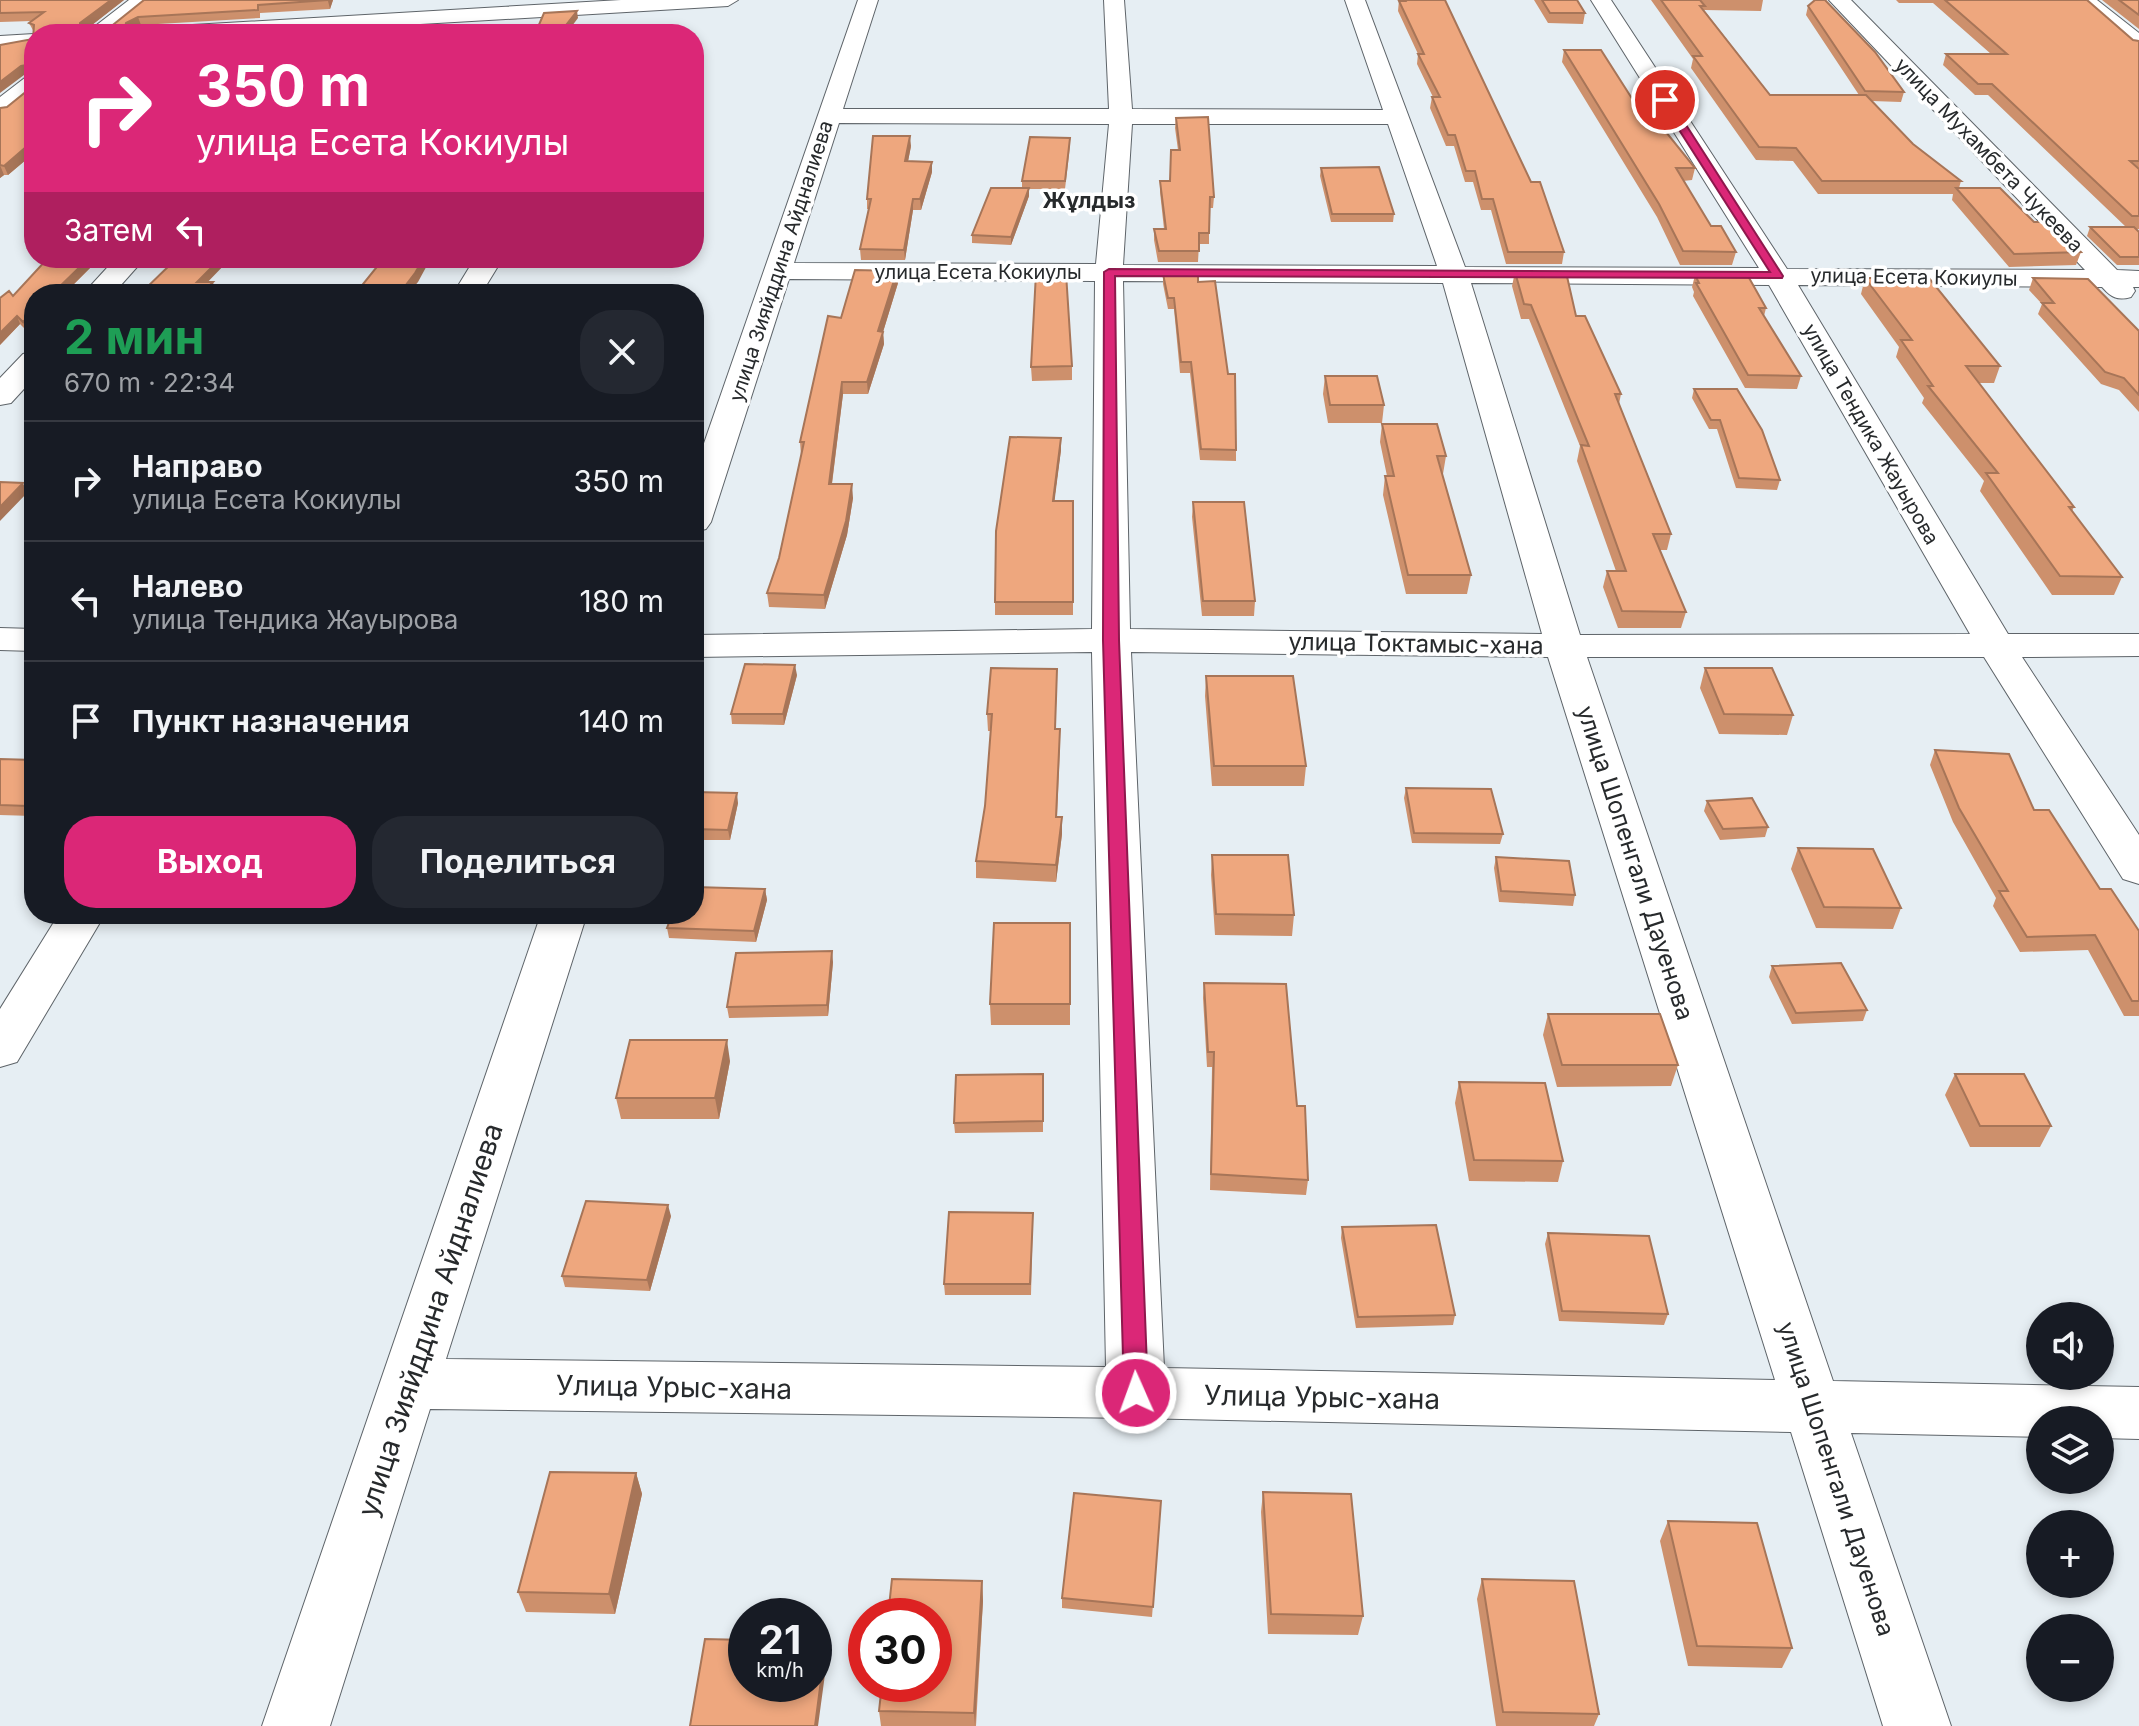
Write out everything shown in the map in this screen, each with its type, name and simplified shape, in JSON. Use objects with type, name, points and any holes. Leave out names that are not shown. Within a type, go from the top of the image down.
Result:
[{"type":"street","points":[[110,24],[142,0]]},
{"type":"street","points":[[352,24],[377,0]]},
{"type":"street","points":[[394,24],[649,2],[728,0]]},
{"type":"street","name":"улица Зияйддина Айдналиева","points":[[704,492],[868,0]]},
{"type":"street","points":[[1114,0],[1121,117],[1109,272],[1111,640],[1136,1393]]},
{"type":"street","name":"улица Шопенгали Дауенова","points":[[1355,0],[1454,274],[1564,646],[1917,1726]]},
{"type":"street","name":"улица Тендика Жауырова","points":[[1601,0],[1778,276],[1995,644],[2139,869]]},
{"type":"street","name":"улица Мухамбета Чукеева","points":[[1839,0],[2139,310]]},
{"type":"street","points":[[2084,0],[2139,44]]},
{"type":"street","points":[[636,24],[649,2]]},
{"type":"street","points":[[0,43],[24,41]]},
{"type":"street","points":[[0,109],[24,90]]},
{"type":"street","points":[[828,116],[1398,117]]},
{"type":"street","points":[[106,284],[122,268]]},
{"type":"street","name":"улица Есета Кокиулы","points":[[777,271],[2139,279]]},
{"type":"street","points":[[0,396],[24,371]]},
{"type":"street","points":[[0,639],[24,640]]},
{"type":"street","name":"улица Токтамыс-хана","points":[[704,646],[1111,640],[1564,646],[2139,645]]},
{"type":"street","points":[[0,1049],[76,924]]},
{"type":"street","name":"улица Зияйддина Айдналиева","points":[[296,1726],[561,924]]},
{"type":"street","name":"Улица Урыс-хана","points":[[409,1384],[1136,1393],[2139,1413]]},
{"type":"building","points":[[0,0],[111,0],[80,24],[29,23],[44,12],[0,13]]},
{"type":"building","points":[[144,0],[328,0],[258,5],[258,10],[138,17],[114,24]]},
{"type":"building","points":[[1445,0],[1531,182],[1540,182],[1564,252],[1508,252],[1493,199],[1482,199],[1475,171],[1466,171],[1455,135],[1448,135],[1432,97],[1440,97],[1418,54],[1424,54],[1399,1]]},
{"type":"building","points":[[1542,0],[1577,0],[1585,13],[1550,13]]},
{"type":"building","points":[[1661,0],[1700,0],[1705,6],[1700,6],[1770,95],[1866,95],[1913,144],[1961,181],[1822,181],[1796,148],[1759,147],[1693,56],[1702,56]]},
{"type":"building","points":[[1815,0],[1825,0],[1875,52],[1904,92],[1865,91],[1808,6]]},
{"type":"building","points":[[1945,0],[2087,0],[2133,40],[2139,41],[2139,161],[2130,161],[2139,169],[2139,216],[2132,216],[1992,84],[1978,84],[1946,54],[2007,54]]},
{"type":"building","points":[[2119,0],[2139,0],[2139,15]]},
{"type":"building","points":[[577,11],[567,24],[539,24],[544,13]]},
{"type":"building","points":[[24,41],[24,66],[0,82],[0,45]]},
{"type":"building","points":[[1564,50],[1601,50],[1647,122],[1658,122],[1695,168],[1676,168],[1711,226],[1721,226],[1736,252],[1683,251],[1659,204]]},
{"type":"building","points":[[24,93],[24,149],[4,166],[0,165],[0,108],[7,107]]},
{"type":"building","points":[[1208,117],[1214,197],[1210,197],[1209,233],[1199,233],[1199,251],[1159,251],[1154,229],[1166,229],[1160,181],[1170,181],[1171,150],[1180,150],[1176,118]]},
{"type":"building","points":[[873,136],[910,136],[905,161],[932,162],[920,199],[913,199],[904,250],[860,249],[871,199],[867,199]]},
{"type":"building","points":[[1030,137],[1070,138],[1065,181],[1022,181]]},
{"type":"building","points":[[1379,167],[1394,214],[1332,214],[1321,168]]},
{"type":"building","points":[[991,188],[1029,188],[1011,237],[972,235]]},
{"type":"building","points":[[1956,188],[2000,188],[2034,222],[2053,222],[2081,252],[2014,254]]},
{"type":"building","points":[[2090,227],[2134,227],[2139,232],[2139,257],[2120,257]]},
{"type":"building","points":[[39,268],[79,268],[62,284],[24,284]]},
{"type":"building","points":[[167,268],[211,268],[197,282],[213,282],[211,284],[150,284]]},
{"type":"building","points":[[376,268],[418,268],[407,284],[363,284]]},
{"type":"building","points":[[855,270],[897,271],[878,331],[883,332],[867,382],[842,382],[829,484],[852,484],[846,521],[824,595],[767,593],[779,558],[804,442],[800,442],[828,316],[841,318]]},
{"type":"building","points":[[1515,272],[1566,272],[1576,316],[1585,316],[1621,394],[1615,394],[1671,534],[1653,534],[1686,612],[1622,611],[1607,571],[1626,571],[1581,445],[1589,446],[1531,305],[1524,304]]},
{"type":"building","points":[[1036,273],[1066,273],[1072,366],[1031,367]]},
{"type":"building","points":[[1163,274],[1198,274],[1198,282],[1215,281],[1228,374],[1235,374],[1236,450],[1201,449],[1191,362],[1181,362],[1174,298],[1168,298]]},
{"type":"building","points":[[1695,275],[1748,276],[1766,308],[1759,308],[1801,376],[1748,375],[1696,283],[1699,283]]},
{"type":"building","points":[[1865,278],[1929,278],[2000,366],[1966,366],[2074,507],[2069,507],[2122,577],[2060,576],[1986,473],[1998,473],[1928,386],[1933,386],[1901,340],[1912,340]]},
{"type":"building","points":[[2033,278],[2088,279],[2139,331],[2139,395],[2124,378],[2105,372],[2042,303],[2054,303]]},
{"type":"building","points":[[24,284],[24,321],[17,316],[0,333],[0,298],[9,291],[13,296]]},
{"type":"building","points":[[1325,376],[1377,376],[1384,405],[1330,405]]},
{"type":"building","points":[[1694,389],[1737,389],[1762,430],[1780,480],[1739,478],[1720,420],[1711,420]]},
{"type":"building","points":[[1382,424],[1437,424],[1446,456],[1437,456],[1471,575],[1408,575],[1385,476],[1394,476]]},
{"type":"building","points":[[1010,437],[1061,438],[1053,501],[1073,501],[1073,602],[995,602],[996,531]]},
{"type":"building","points":[[0,482],[23,483],[0,507]]},
{"type":"building","points":[[1193,502],[1244,502],[1255,601],[1203,601]]},
{"type":"building","points":[[745,664],[795,665],[783,714],[731,714]]},
{"type":"building","points":[[991,668],[1057,669],[1055,729],[1060,729],[1056,817],[1062,817],[1056,865],[976,861],[985,806],[992,714],[987,714]]},
{"type":"building","points":[[1705,668],[1772,668],[1793,715],[1724,714]]},
{"type":"building","points":[[1206,676],[1293,676],[1306,766],[1214,766]]},
{"type":"building","points":[[1935,750],[2009,754],[2034,810],[2049,810],[2100,889],[2111,889],[2139,931],[2139,1001],[2132,1001],[2095,935],[2027,937],[1999,891],[2008,891],[1959,808]]},
{"type":"building","points":[[0,759],[24,760],[24,806],[0,805]]},
{"type":"building","points":[[1406,788],[1491,789],[1503,834],[1414,833]]},
{"type":"building","points":[[704,792],[737,793],[728,830],[704,829]]},
{"type":"building","points":[[1752,798],[1768,827],[1723,829],[1707,801]]},
{"type":"building","points":[[1798,848],[1873,849],[1901,908],[1824,907]]},
{"type":"building","points":[[1212,855],[1288,855],[1294,915],[1216,914]]},
{"type":"building","points":[[1496,857],[1569,861],[1575,895],[1501,891]]},
{"type":"building","points":[[704,887],[765,889],[754,931],[667,928],[668,924],[704,924]]},
{"type":"building","points":[[994,923],[1070,923],[1070,1004],[990,1004]]},
{"type":"building","points":[[832,951],[827,1005],[727,1007],[736,953]]},
{"type":"building","points":[[1841,963],[1867,1010],[1796,1013],[1772,966]]},
{"type":"building","points":[[1204,983],[1286,984],[1297,1106],[1305,1106],[1308,1180],[1211,1174],[1214,1052],[1208,1052]]},
{"type":"building","points":[[1548,1014],[1660,1014],[1678,1065],[1562,1065]]},
{"type":"building","points":[[630,1040],[727,1040],[715,1098],[616,1098]]},
{"type":"building","points":[[1043,1074],[1043,1121],[954,1123],[956,1075]]},
{"type":"building","points":[[1955,1074],[2024,1074],[2051,1126],[1980,1126]]},
{"type":"building","points":[[1459,1082],[1545,1083],[1563,1161],[1474,1160]]},
{"type":"building","points":[[586,1201],[668,1205],[647,1280],[562,1276]]},
{"type":"building","points":[[949,1212],[1033,1213],[1030,1284],[944,1284]]},
{"type":"building","points":[[1436,1225],[1455,1315],[1358,1317],[1342,1227]]},
{"type":"building","points":[[1548,1233],[1649,1236],[1668,1314],[1562,1311]]},
{"type":"building","points":[[550,1472],[636,1473],[609,1594],[518,1592]]},
{"type":"building","points":[[1263,1492],[1351,1494],[1363,1616],[1271,1614]]},
{"type":"building","points":[[1074,1493],[1161,1501],[1153,1607],[1062,1598]]},
{"type":"building","points":[[1668,1521],[1757,1523],[1792,1648],[1697,1646]]},
{"type":"building","points":[[892,1579],[982,1581],[974,1713],[879,1711],[880,1702],[952,1702],[952,1598],[890,1598]]},
{"type":"building","points":[[1482,1579],[1574,1581],[1599,1714],[1503,1712]]},
{"type":"building","points":[[705,1639],[728,1640],[728,1702],[818,1702],[815,1726],[690,1726]]},
{"type":"district","name":"Жұлдыз","points":[[1089,200]]},
{"type":"route","points":[[1136,1393],[1111,640],[1109,272],[1778,276],[1665,100]]}]
